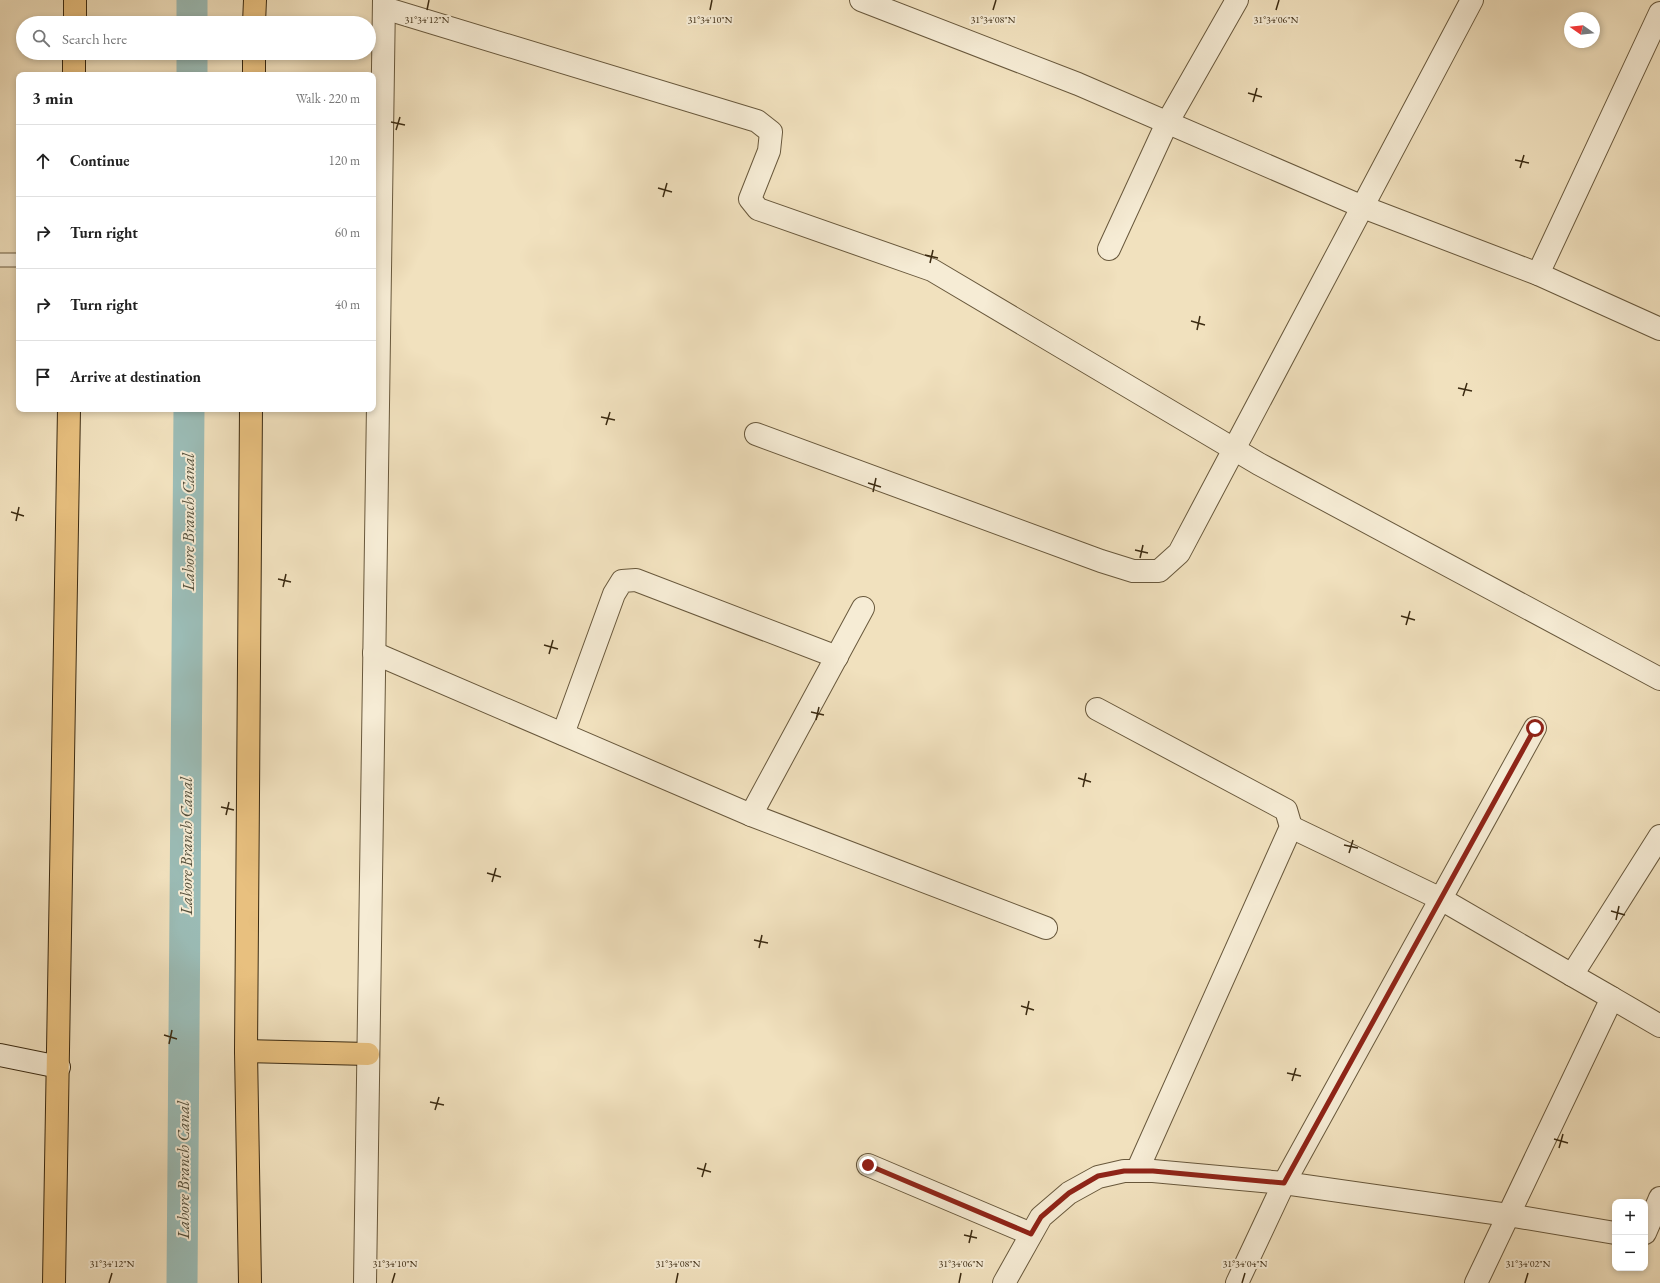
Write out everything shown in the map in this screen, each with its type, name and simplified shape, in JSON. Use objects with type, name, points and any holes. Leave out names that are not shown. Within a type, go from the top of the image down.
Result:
[{"type":"highway","points":[[75,0],[75,16]]},
{"type":"highway","points":[[254,16],[255,0]]},
{"type":"highway","points":[[74,60],[74,72]]},
{"type":"highway","points":[[254,60],[254,72]]},
{"type":"highway","points":[[54,1283],[59,1067],[69,412]]},
{"type":"highway","points":[[250,1283],[246,1051],[251,412]]},
{"type":"highway","points":[[246,1051],[368,1054]]},
{"type":"street","points":[[860,0],[1078,84],[1363,207],[1538,274],[1660,329]]},
{"type":"street","points":[[1109,249],[1167,122],[1237,0]]},
{"type":"street","points":[[756,434],[1101,561],[1133,570],[1159,571],[1179,553],[1472,0]]},
{"type":"street","points":[[365,1283],[384,4],[757,121],[771,132],[769,151],[750,199],[758,209],[932,270],[1234,449],[1660,679]]},
{"type":"street","points":[[1538,274],[1660,13]]},
{"type":"street","points":[[563,734],[614,594],[622,582],[636,580],[837,657]]},
{"type":"street","points":[[751,815],[863,608]]},
{"type":"street","points":[[374,653],[751,815],[1046,928]]},
{"type":"street","points":[[1097,709],[1286,810],[1291,827],[1137,1171]]},
{"type":"street","points":[[1237,1283],[1284,1183],[1535,728]]},
{"type":"street","points":[[1291,827],[1441,899],[1660,1026]]},
{"type":"street","points":[[1572,975],[1660,836]]},
{"type":"street","points":[[1476,1283],[1612,998]]},
{"type":"street","points":[[0,1055],[59,1067]]},
{"type":"street","points":[[868,1165],[1031,1234]]},
{"type":"street","points":[[1004,1283],[1041,1217],[1069,1193],[1098,1176],[1124,1171],[1153,1171],[1284,1183],[1508,1215],[1612,1232]]},
{"type":"street","points":[[1648,1226],[1660,1198]]},
{"type":"street","points":[[1648,1238],[1660,1240]]},
{"type":"lane","points":[[0,260],[16,260]]},
{"type":"waterway","name":"Lahore Branch Canal","points":[[192,0],[192,16]]},
{"type":"waterway","name":"Lahore Branch Canal","points":[[192,60],[192,72]]},
{"type":"waterway","name":"Lahore Branch Canal","points":[[182,1283],[189,412]]},
{"type":"route","points":[[868,1165],[1031,1234],[1041,1217],[1069,1193],[1098,1176],[1124,1171],[1153,1171],[1284,1183],[1535,728]]}]
